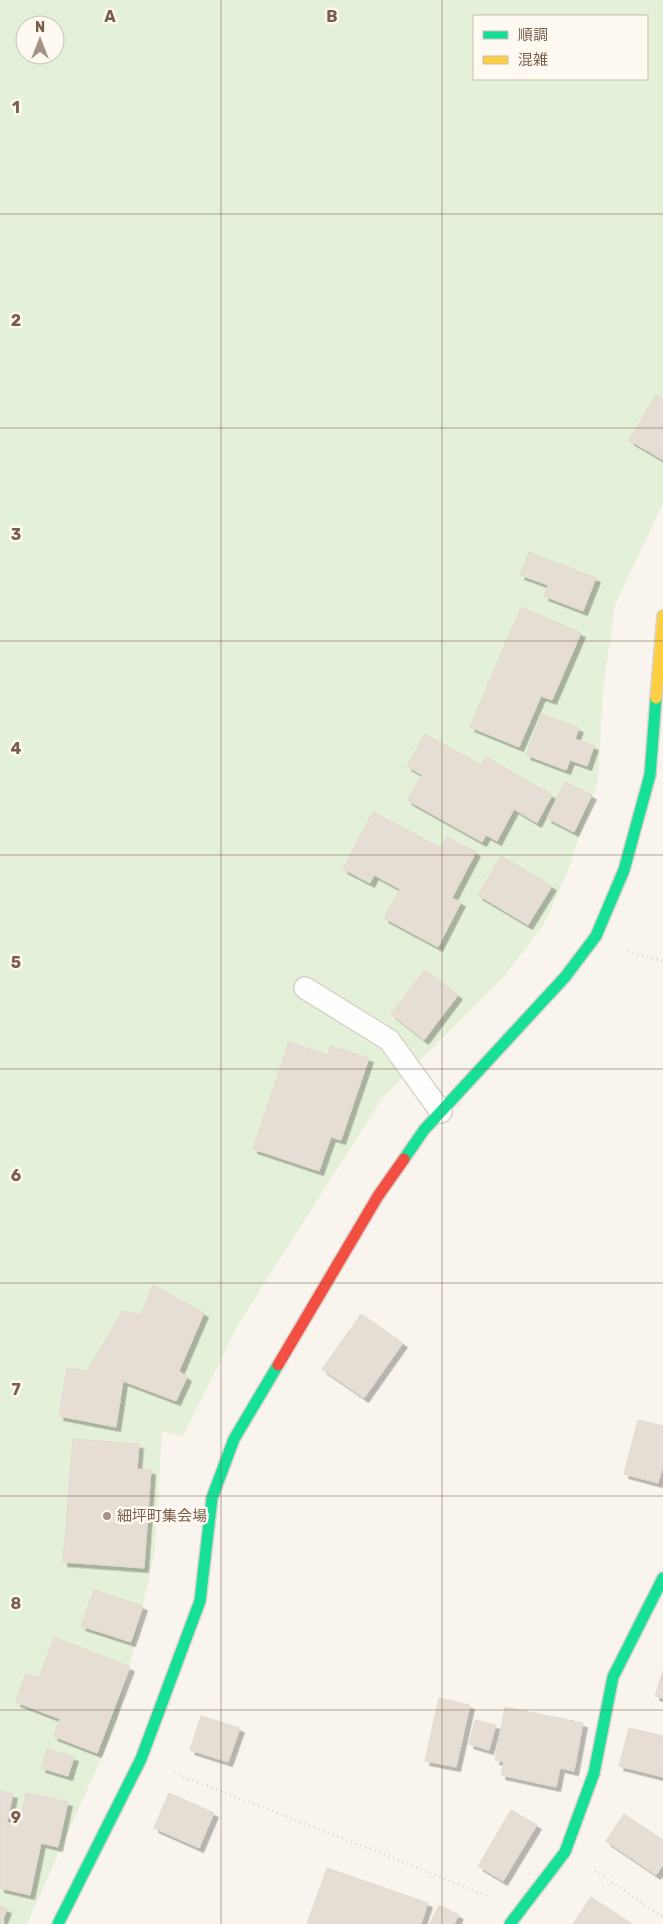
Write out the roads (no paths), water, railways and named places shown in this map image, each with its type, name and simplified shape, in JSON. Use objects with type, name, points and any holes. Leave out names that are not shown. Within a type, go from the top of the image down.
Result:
[{"type":"street","points":[[58,1924],[141,1760],[200,1601],[212,1498],[234,1439],[378,1196],[424,1130],[565,976],[596,936],[624,870],[650,775],[663,616]]},
{"type":"street","points":[[510,1924],[565,1852],[594,1773],[613,1677],[663,1578]]},
{"type":"lane","points":[[305,988],[389,1040],[441,1112]]},
{"type":"place","name":"細坪町集会場","points":[[107,1516]]}]
